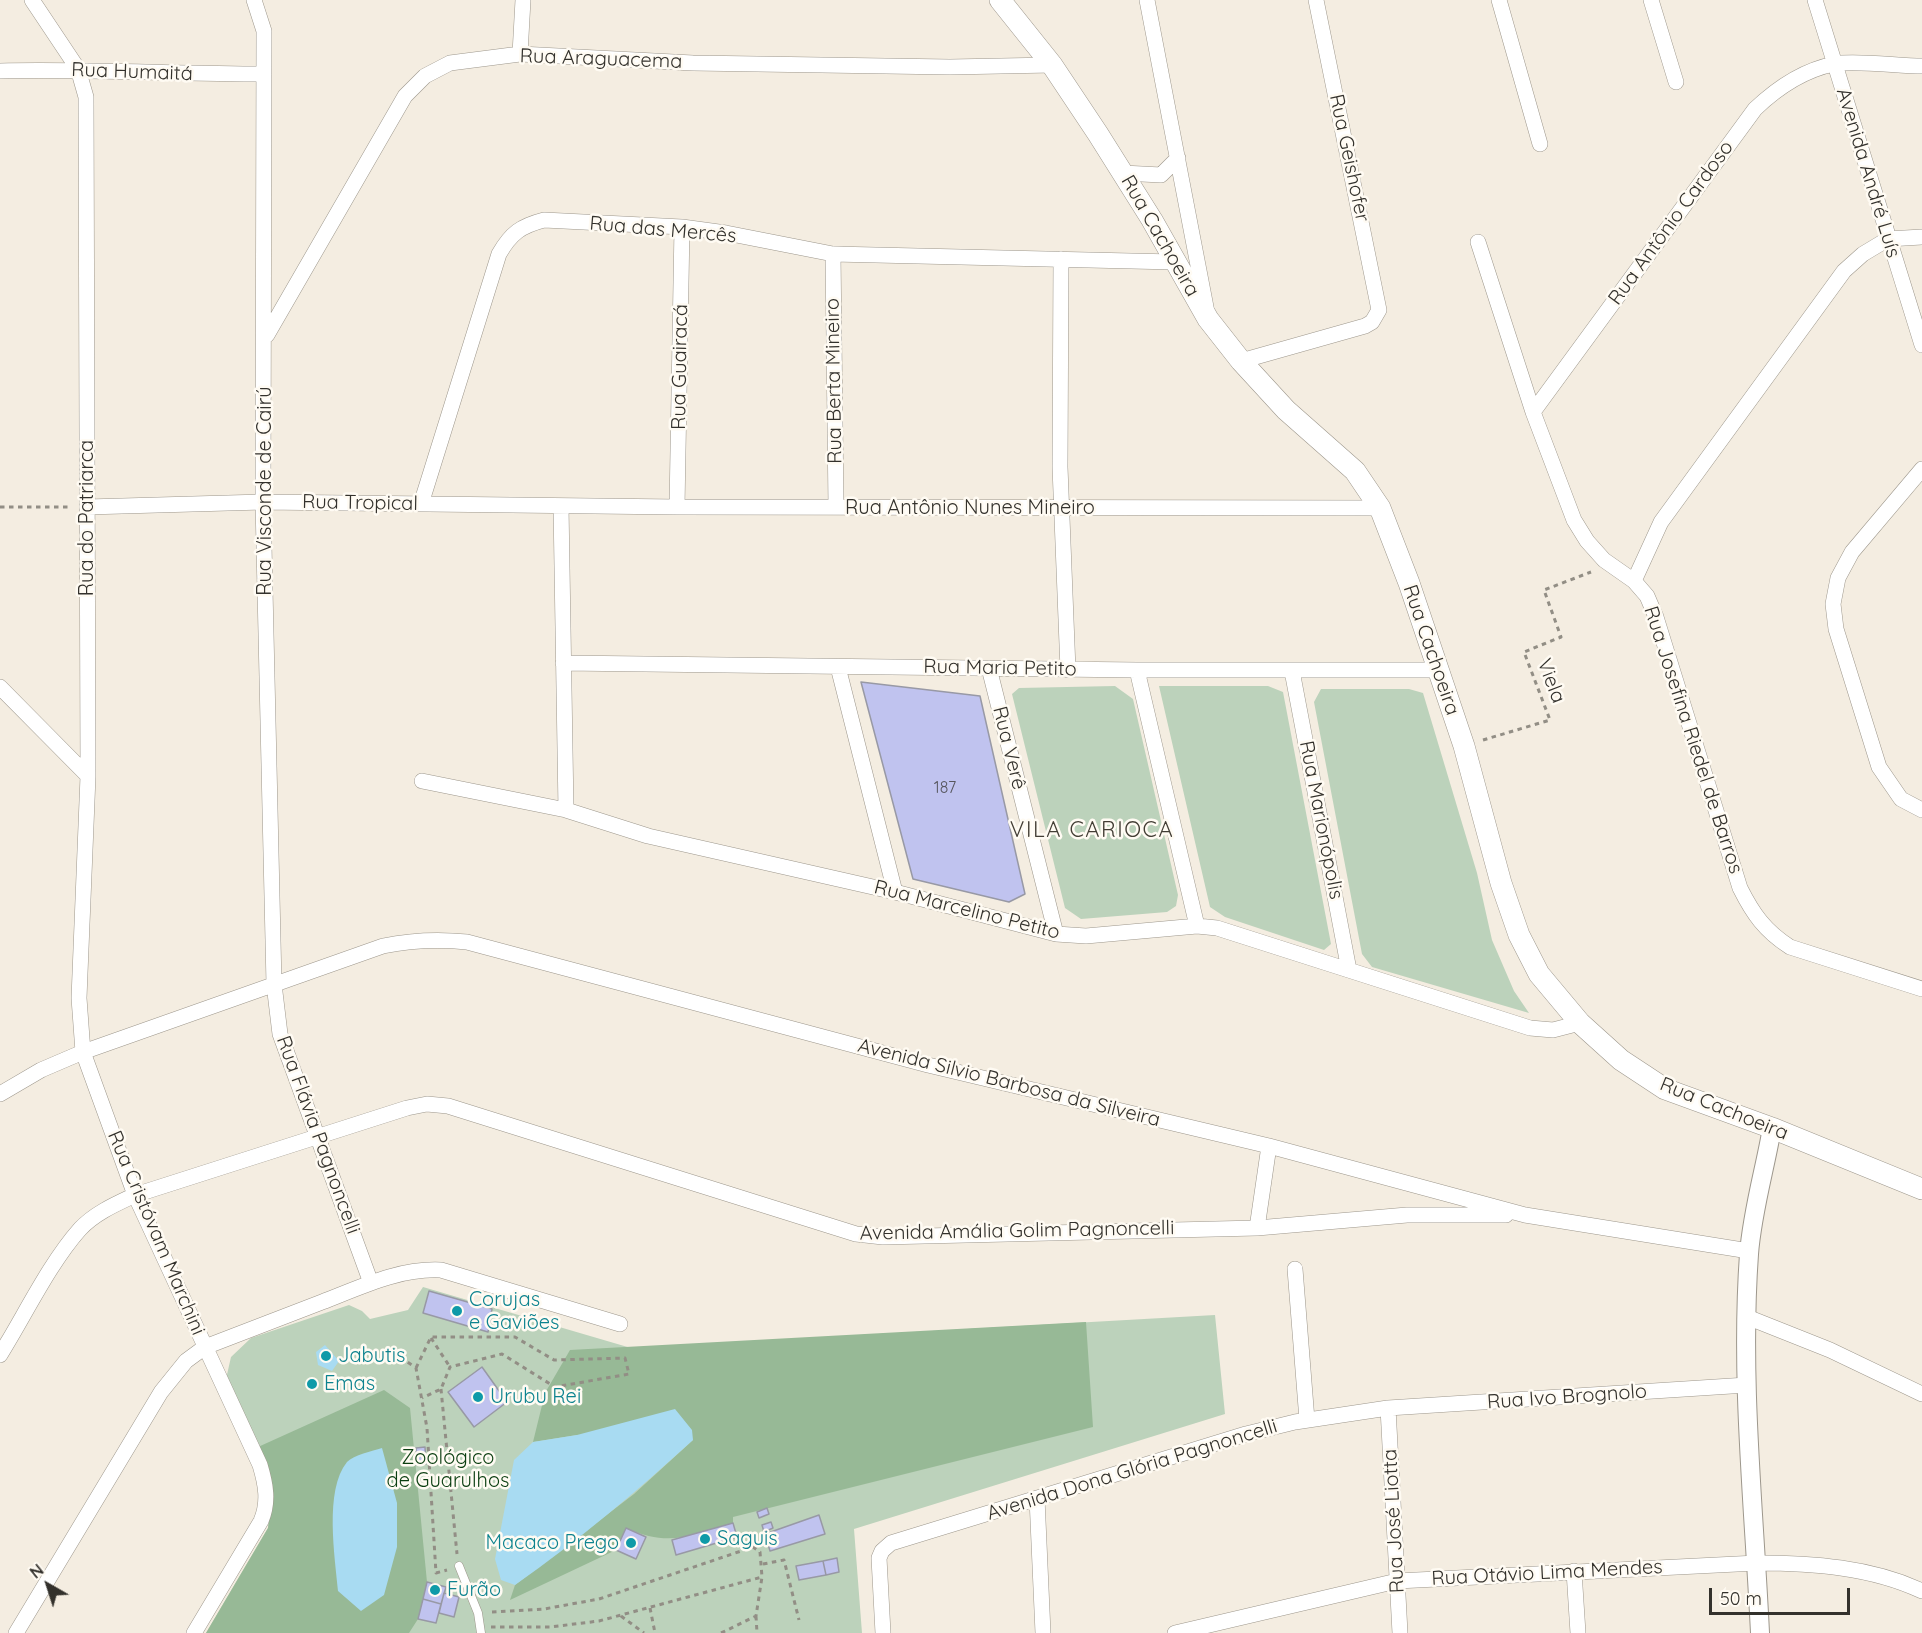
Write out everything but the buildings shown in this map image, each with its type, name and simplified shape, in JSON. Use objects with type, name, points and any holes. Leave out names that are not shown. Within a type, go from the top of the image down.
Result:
[{"type":"main road","name":"Rua Cachoeira","points":[[1000,0],[1053,65],[1123,173],[1208,319],[1241,361],[1286,410],[1355,471],[1380,508],[1464,746],[1501,883],[1519,935],[1539,974],[1580,1023],[1621,1060],[1665,1089],[1772,1128],[1922,1189]]},
{"type":"street","name":"Rua do Patriarca","points":[[32,0],[78,69],[86,97],[88,776],[78,998],[83,1052]]},
{"type":"street","name":"Rua Visconde de Cairú","points":[[254,0],[264,31],[263,502],[274,984]]},
{"type":"street","points":[[520,54],[524,0]]},
{"type":"street","points":[[1148,0],[1208,319]]},
{"type":"street","name":"Rua Geishofer","points":[[1241,361],[1365,326],[1377,316],[1379,301],[1316,0]]},
{"type":"street","points":[[1499,0],[1540,144]]},
{"type":"street","points":[[1652,0],[1676,82]]},
{"type":"street","name":"Avenida André Luís","points":[[1815,0],[1922,345]]},
{"type":"street","name":"Rua Araguacema","points":[[265,338],[405,96],[425,76],[450,63],[520,54],[693,63],[950,67],[1053,65]]},
{"type":"street","points":[[1834,64],[1922,66]]},
{"type":"street","name":"Rua Antônio Cardoso","points":[[1533,412],[1755,109],[1788,82],[1834,64]]},
{"type":"street","name":"Rua Humaitá","points":[[0,71],[78,69],[139,74],[264,74]]},
{"type":"street","points":[[1123,173],[1161,175],[1178,158]]},
{"type":"street","name":"Rua das Mercês","points":[[421,504],[495,265],[509,237],[522,226],[544,220],[682,227],[726,233],[833,254],[1174,262]]},
{"type":"street","name":"Rua Guairacá","points":[[677,507],[682,227]]},
{"type":"street","points":[[1634,581],[1661,522],[1844,271],[1863,254],[1888,239],[1922,237]]},
{"type":"street","name":"Rua Josefina Riedel de Barros","points":[[1478,242],[1533,412],[1574,520],[1587,541],[1611,565],[1634,581],[1647,596],[1656,617],[1740,888],[1753,915],[1771,935],[1790,947],[1922,989]]},
{"type":"street","name":"Rua Berta Mineiro","points":[[833,254],[836,507]]},
{"type":"street","points":[[1061,259],[1060,467],[1068,669]]},
{"type":"street","points":[[1922,469],[1852,552],[1838,578],[1833,604],[1836,629],[1879,767],[1901,799],[1922,810]]},
{"type":"street","name":"Rua Tropical","points":[[87,507],[263,502],[561,506]]},
{"type":"street","points":[[561,506],[566,810]]},
{"type":"street","name":"Rua Antônio Nunes Mineiro","points":[[561,506],[1380,508]]},
{"type":"street","name":"Rua Maria Petito","points":[[563,663],[1137,670],[1438,670]]},
{"type":"street","points":[[838,667],[895,892]]},
{"type":"street","name":"Rua Verê","points":[[989,668],[1056,934]]},
{"type":"street","points":[[1137,670],[1197,926]]},
{"type":"street","name":"Rua Marionópolis","points":[[1292,671],[1349,970]]},
{"type":"street","points":[[0,687],[88,776]]},
{"type":"street","name":"Rua Marcelino Petito","points":[[422,782],[566,810],[648,836],[895,892],[1056,934],[1086,936],[1197,926],[1217,928],[1530,1028],[1553,1030],[1580,1023]]},
{"type":"street","name":"Avenida Silvio Barbosa da Silveira","points":[[0,1094],[41,1070],[83,1052],[274,984],[383,946],[411,940],[440,939],[467,942],[928,1065],[1269,1146],[1525,1215],[1749,1251]]},
{"type":"street","name":"Rua Flávia Pagnoncelli","points":[[274,984],[280,1034],[371,1283]]},
{"type":"street","name":"Rua Cristóvam Marchini","points":[[83,1052],[135,1195],[260,1465],[267,1496],[266,1510],[261,1521],[194,1633]]},
{"type":"street","name":"Avenida Amália Golim Pagnoncelli","points":[[0,1355],[81,1228],[104,1210],[135,1195],[407,1108],[427,1104],[448,1106],[856,1234],[883,1237],[1257,1228],[1407,1215],[1525,1215]]},
{"type":"street","points":[[1760,1633],[1747,1385],[1747,1317],[1749,1251],[1772,1128]]},
{"type":"street","points":[[1257,1228],[1269,1146]]},
{"type":"street","points":[[1295,1269],[1307,1420]]},
{"type":"street","points":[[16,1633],[161,1392],[186,1361],[205,1347],[402,1272],[441,1270],[620,1324]]},
{"type":"street","points":[[1747,1317],[1830,1350],[1922,1394]]},
{"type":"street","name":"Rua Ivo Brognolo","points":[[1388,1408],[1747,1385]]},
{"type":"street","name":"Avenida Dona Glória Pagnoncelli","points":[[883,1633],[879,1567],[882,1551],[891,1543],[1246,1434],[1307,1420],[1388,1408]]},
{"type":"street","name":"Rua José Liotta","points":[[1388,1408],[1400,1633]]},
{"type":"street","points":[[1037,1498],[1043,1633]]},
{"type":"street","name":"Rua Otávio Lima Mendes","points":[[1175,1633],[1216,1628],[1397,1581],[1574,1571],[1757,1563],[1814,1563],[1868,1574],[1922,1592]]},
{"type":"street","points":[[1574,1571],[1578,1633]]},
{"type":"lane","points":[[459,1566],[478,1613],[480,1630]]},
{"type":"path","points":[[0,507],[87,507]]},
{"type":"path","name":"Viela","points":[[1464,746],[1550,720],[1524,652],[1561,637],[1544,590],[1611,565]]},
{"type":"path","points":[[431,1337],[515,1337],[554,1360],[625,1358],[630,1374],[555,1387],[502,1354],[450,1366]]},
{"type":"path","points":[[431,1337],[450,1366]]},
{"type":"path","points":[[431,1337],[416,1368],[427,1428],[436,1573],[459,1566],[441,1389],[450,1366]]},
{"type":"path","points":[[393,1352],[416,1368]]},
{"type":"path","points":[[422,1398],[441,1389]]},
{"type":"path","points":[[478,1613],[544,1609],[599,1599],[753,1547],[760,1552],[763,1564],[756,1616],[757,1633]]},
{"type":"path","points":[[763,1564],[784,1560],[799,1620]]},
{"type":"path","points":[[480,1630],[599,1621],[762,1577]]},
{"type":"path","points":[[650,1608],[655,1633]]},
{"type":"path","points":[[620,1616],[644,1633]]},
{"type":"path","points":[[721,1633],[756,1616]]},
{"type":"path","points":[[536,1627],[537,1633]]},
{"type":"green space","points":[[1115,686],[1133,699],[1178,895],[1176,906],[1167,912],[1081,919],[1065,908],[1012,694],[1019,688]]},
{"type":"green space","points":[[1159,686],[1268,686],[1283,692],[1331,944],[1324,950],[1225,917],[1210,907]]},
{"type":"green space","points":[[1321,689],[1409,689],[1423,693],[1477,873],[1492,940],[1514,991],[1529,1013],[1372,967],[1362,954],[1314,702]]},
{"type":"green space","name":"Zoológico de Guarulhos","points":[[423,1287],[631,1348],[1215,1315],[1225,1414],[854,1529],[862,1633],[206,1633],[268,1528],[273,1486],[226,1379],[231,1357],[251,1338],[349,1305],[362,1311],[370,1319],[408,1310]]},
{"type":"green space","points":[[1086,1322],[1093,1427],[733,1517],[733,1523],[680,1538],[655,1537],[626,1528],[616,1550],[510,1600],[515,1585],[634,1494],[693,1440],[577,1435],[533,1442],[545,1393],[570,1350]]},
{"type":"green space","points":[[384,1390],[410,1408],[427,1582],[418,1619],[409,1633],[206,1633],[268,1528],[273,1486],[258,1447]]},
{"type":"water","name":"Jabutis","points":[[325,1345],[339,1361],[332,1371],[318,1365],[316,1352]]},
{"type":"water","points":[[675,1409],[692,1430],[693,1440],[606,1516],[515,1585],[501,1580],[495,1559],[514,1460],[533,1442],[577,1435]]},
{"type":"water","points":[[382,1448],[397,1503],[397,1547],[384,1595],[361,1611],[338,1591],[333,1543],[335,1489],[347,1462],[359,1455]]},
{"type":"place","name":"Corujas e Gaviões","points":[[457,1311]]},
{"type":"place","name":"Jabutis","points":[[326,1356]]},
{"type":"place","name":"Emas","points":[[312,1384]]},
{"type":"place","name":"Urubu Rei","points":[[478,1397]]},
{"type":"place","name":"Saguis","points":[[705,1539]]},
{"type":"place","name":"Macaco Prego","points":[[631,1543]]},
{"type":"place","name":"Furão","points":[[435,1590]]},
{"type":"district","name":"VILA CARIOCA","points":[[1092,830]]}]
